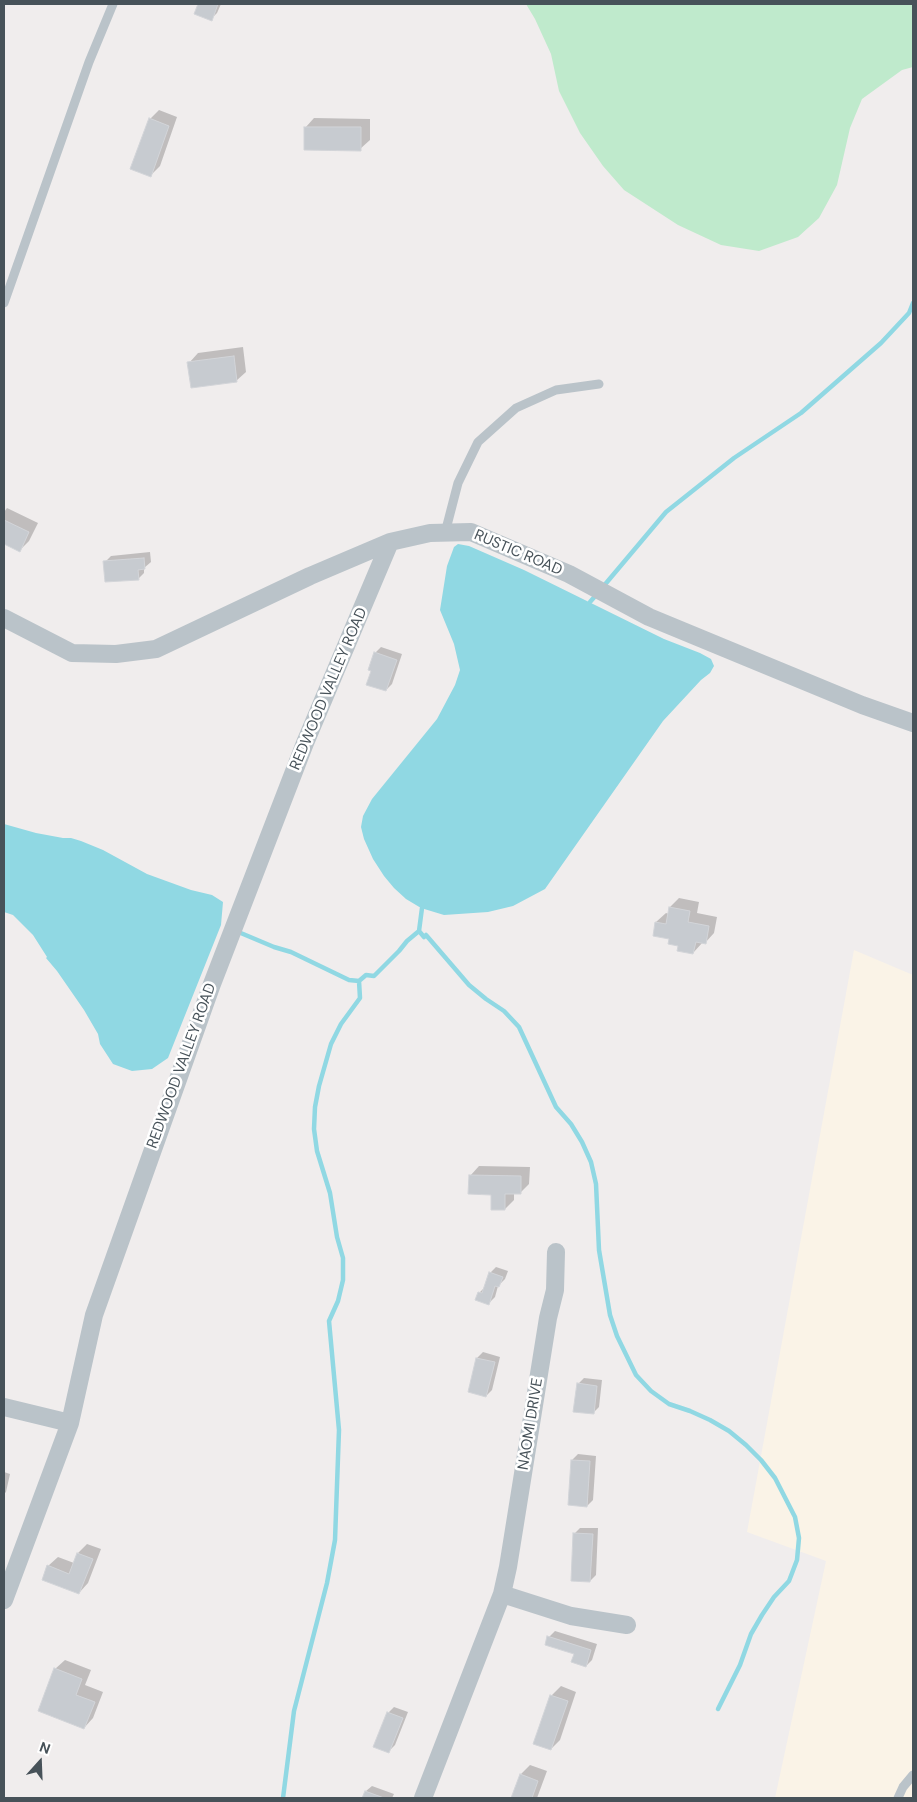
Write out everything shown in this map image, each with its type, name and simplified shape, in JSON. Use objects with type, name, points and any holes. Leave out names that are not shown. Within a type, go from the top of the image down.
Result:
[{"type":"street","name":"RUSTIC ROAD","points":[[4,618],[72,653],[116,654],[156,649],[310,576],[390,542],[430,533],[471,532],[569,574],[649,618],[862,705],[913,723]]},
{"type":"street","name":"REDWOOD VALLEY ROAD","points":[[4,1600],[70,1423],[94,1315],[212,984],[305,743],[390,542]]},
{"type":"street","name":"NAOMI DRIVE","points":[[423,1798],[502,1594],[510,1557],[548,1318],[555,1290],[556,1252]]},
{"type":"street","points":[[4,1407],[70,1423]]},
{"type":"street","points":[[502,1594],[571,1616],[627,1625]]},
{"type":"lane","points":[[4,303],[86,71],[113,4]]},
{"type":"lane","points":[[445,533],[458,483],[478,442],[516,408],[556,390],[599,384]]},
{"type":"lane","points":[[898,1798],[903,1786],[913,1775]]},
{"type":"shaded area","points":[[854,950],[913,975],[913,1798],[775,1798],[826,1561],[747,1532]]},
{"type":"green space","points":[[526,4],[913,4],[913,67],[902,70],[862,99],[850,128],[837,185],[819,218],[798,237],[759,251],[721,245],[678,225],[624,190],[603,166],[580,133],[559,91],[551,54]]},
{"type":"water","points":[[458,544],[469,546],[524,570],[664,639],[700,653],[711,659],[714,666],[710,673],[701,680],[663,721],[545,889],[513,906],[488,912],[444,915],[421,908],[406,899],[394,888],[373,859],[361,827],[363,816],[372,799],[437,719],[455,685],[460,670],[454,644],[440,610],[447,566],[454,547]]},
{"type":"water","points":[[4,824],[36,833],[81,841],[103,850],[147,874],[191,890],[212,895],[223,902],[221,925],[168,1058],[152,1069],[132,1071],[113,1064],[100,1044],[98,1034],[84,1010],[46,958],[33,935],[13,915],[4,912]]},
{"type":"building","points":[[198,4],[218,4],[212,21],[194,14]]},
{"type":"building","points":[[149,118],[169,126],[151,177],[130,169]]},
{"type":"building","points":[[304,127],[361,127],[361,151],[304,150]]},
{"type":"building","points":[[234,356],[237,382],[191,388],[187,362]]},
{"type":"building","points":[[4,520],[29,532],[20,552],[4,544]]},
{"type":"building","points":[[144,558],[145,569],[138,570],[139,580],[105,582],[103,561]]},
{"type":"building","points":[[374,652],[397,660],[386,691],[366,685],[371,671],[368,670]]},
{"type":"building","points":[[669,907],[690,911],[688,922],[709,926],[706,944],[696,942],[693,954],[677,951],[678,946],[668,944],[669,939],[653,936],[655,922],[666,924]]},
{"type":"building","points":[[469,1175],[521,1176],[521,1194],[505,1194],[505,1210],[491,1210],[491,1195],[468,1194]]},
{"type":"building","points":[[489,1272],[503,1277],[499,1287],[495,1286],[489,1305],[475,1300],[478,1292],[482,1293]]},
{"type":"building","points":[[476,1358],[495,1362],[486,1397],[468,1392]]},
{"type":"building","points":[[577,1383],[597,1386],[594,1414],[573,1412]]},
{"type":"building","points":[[571,1460],[590,1461],[587,1507],[568,1505]]},
{"type":"building","points":[[573,1533],[593,1534],[590,1582],[571,1581]]},
{"type":"building","points":[[77,1553],[93,1559],[79,1594],[42,1580],[47,1565],[69,1574]]},
{"type":"building","points":[[547,1636],[591,1650],[586,1667],[571,1662],[574,1654],[545,1645]]},
{"type":"building","points":[[54,1668],[82,1679],[76,1695],[95,1702],[84,1729],[38,1711]]},
{"type":"building","points":[[550,1695],[568,1701],[551,1750],[533,1744]]},
{"type":"building","points":[[387,1712],[403,1718],[389,1753],[373,1747]]},
{"type":"building","points":[[520,1774],[538,1781],[532,1798],[511,1798]]},
{"type":"building","points":[[365,1791],[384,1798],[362,1798]]},
{"type":"waterway","points":[[602,588],[666,512],[734,458],[801,413],[881,343],[909,313],[913,303]]},
{"type":"waterway","points":[[590,602],[597,594]]},
{"type":"waterway","points":[[236,931],[291,952],[349,980],[359,981],[366,975],[374,976],[419,931],[422,908]]},
{"type":"waterway","points":[[419,931],[424,937],[426,935],[469,985],[504,1011],[519,1027],[556,1107],[571,1124],[582,1142],[591,1162],[596,1184],[599,1250],[610,1315],[617,1336],[636,1375],[651,1391],[669,1404],[710,1420],[729,1431],[746,1445],[775,1478],[795,1517],[799,1538],[797,1560],[789,1581],[774,1597],[751,1634],[740,1665],[718,1709]]},
{"type":"waterway","points":[[283,1798],[294,1711],[327,1583],[335,1540],[339,1430],[329,1321],[338,1301],[343,1280],[343,1258],[337,1237],[330,1193],[317,1151],[314,1129],[315,1107],[331,1044],[341,1024],[360,998],[359,981]]}]
